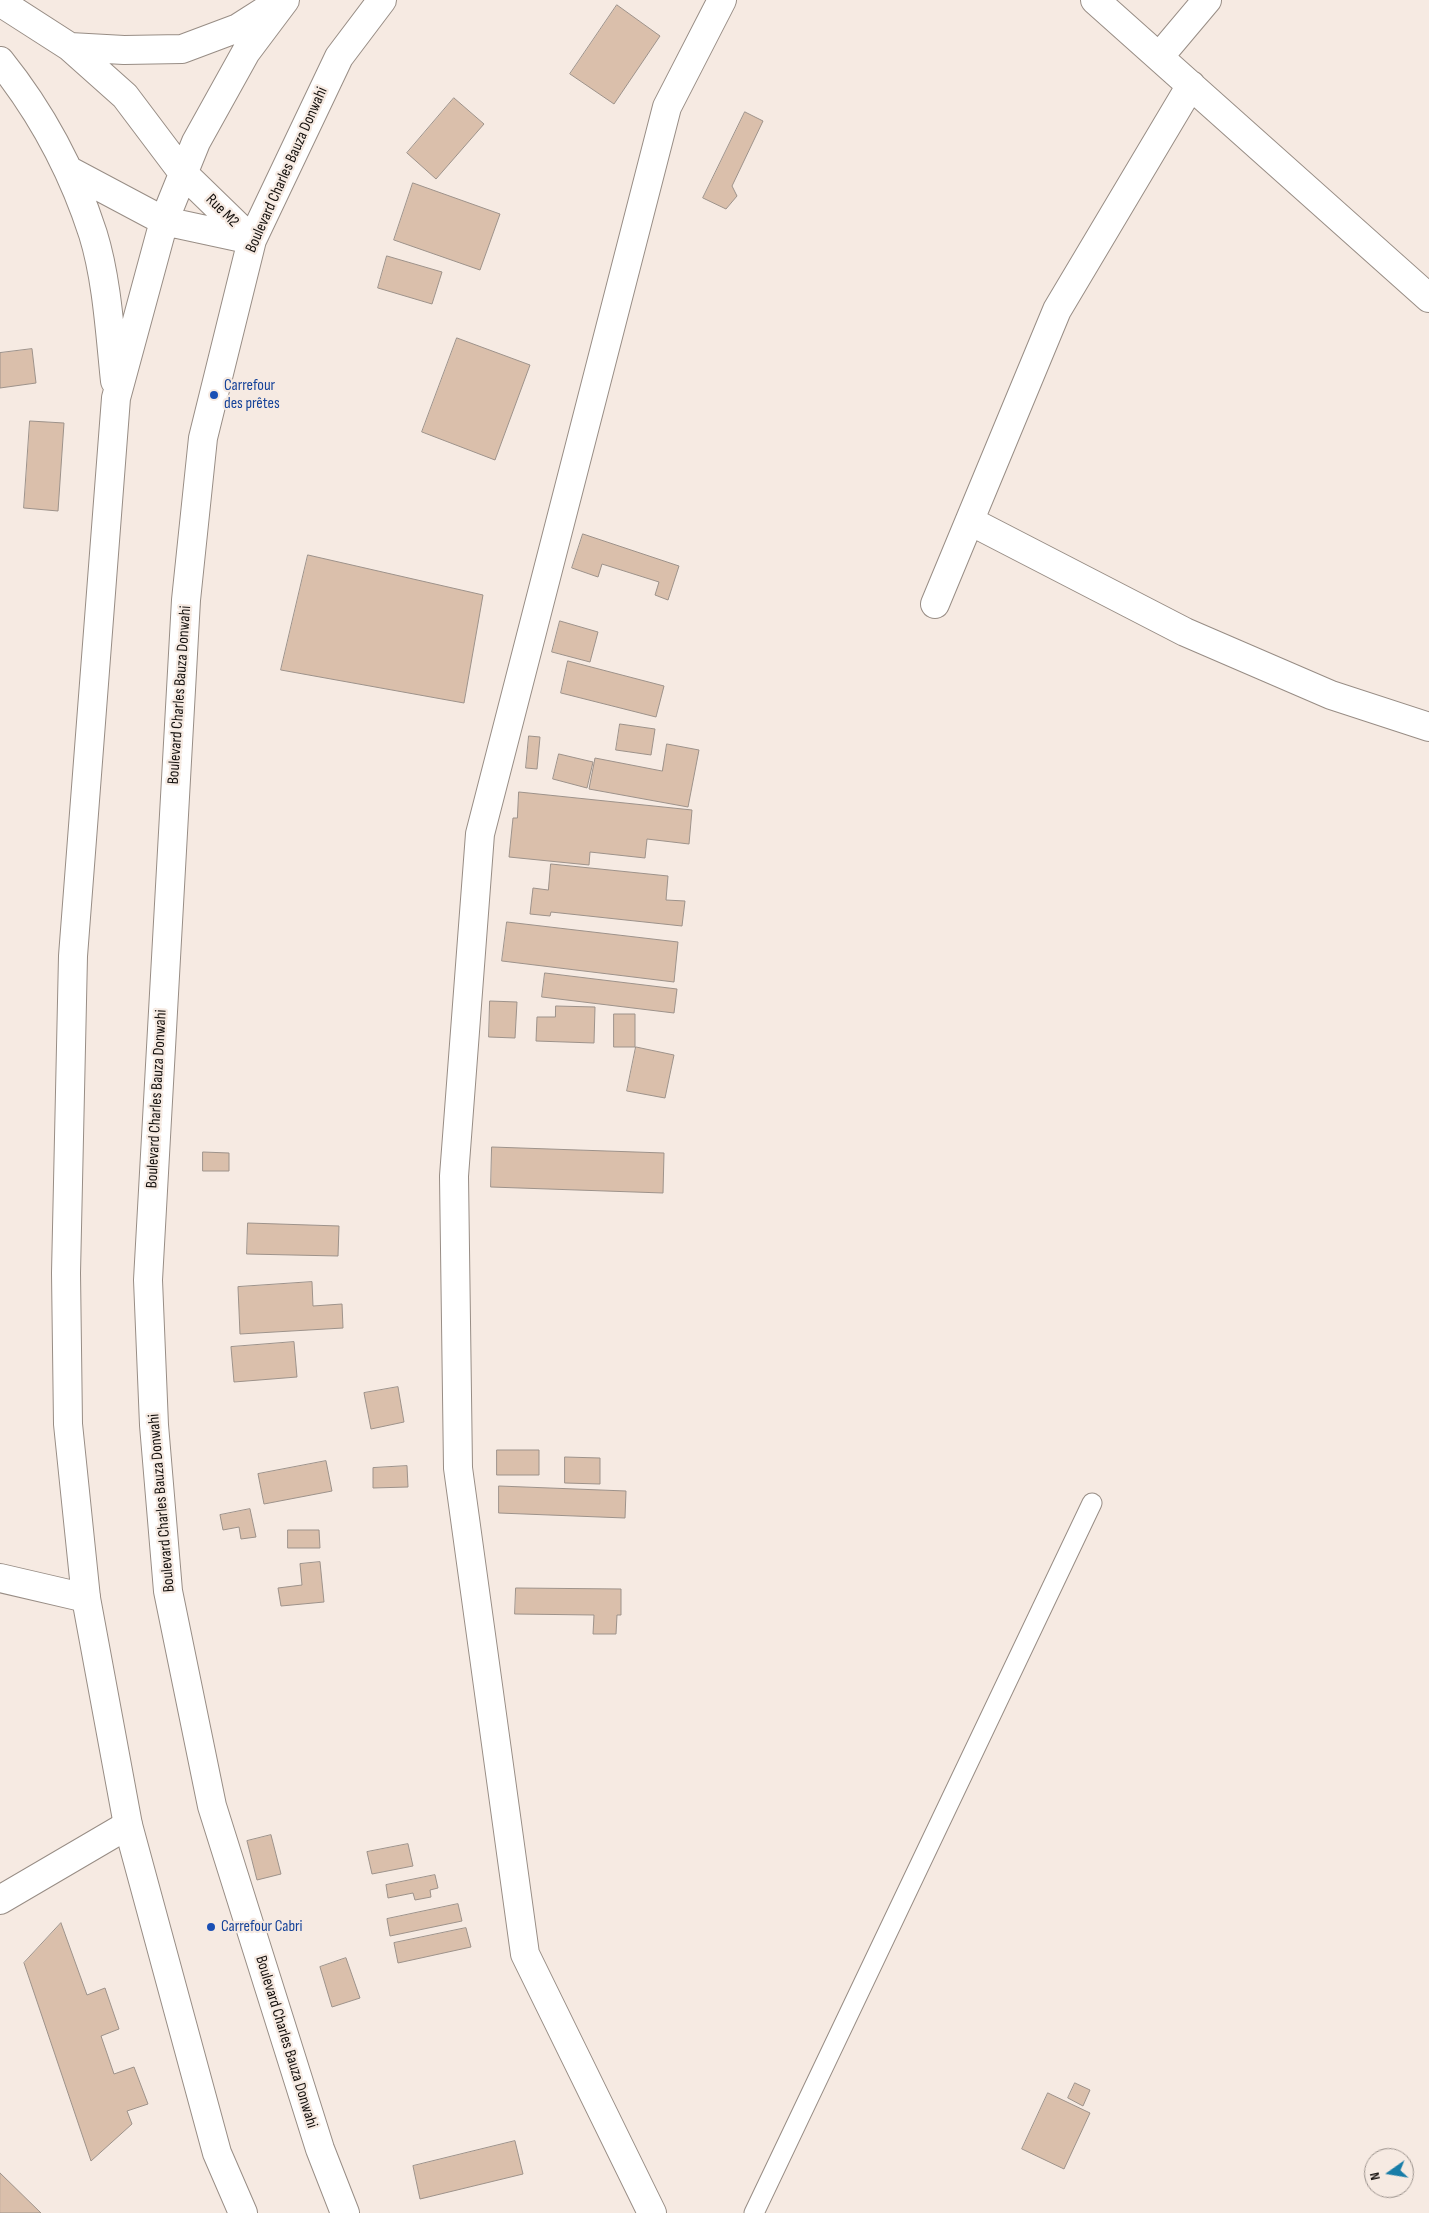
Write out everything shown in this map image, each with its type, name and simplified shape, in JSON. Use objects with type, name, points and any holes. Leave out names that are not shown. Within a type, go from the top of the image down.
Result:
[{"type":"main road","points":[[70,47],[124,50],[182,48],[238,28],[284,0]]},
{"type":"main road","points":[[116,398],[164,221],[196,142],[246,52],[284,0]]},
{"type":"main road","name":"Boulevard Charles Bauza Donwahi","points":[[345,2213],[320,2149],[212,1806],[168,1592],[154,1425],[148,1280],[186,600],[203,438],[252,240],[339,57],[382,0]]},
{"type":"main road","points":[[652,2213],[525,1954],[458,1468],[454,1176],[480,834],[668,107],[722,0]]},
{"type":"main road","points":[[1095,0],[1429,298]]},
{"type":"main road","points":[[1160,57],[1207,0]]},
{"type":"main road","name":"Rue M2","points":[[0,2],[70,47],[125,96],[184,173],[252,240]]},
{"type":"main road","points":[[0,61],[18,84],[70,171],[93,236],[109,317],[116,398],[73,956],[66,1273],[68,1424],[86,1598],[128,1825],[216,2153],[242,2213]]},
{"type":"main road","points":[[935,604],[1057,310],[1191,85]]},
{"type":"main road","name":"Rue M2","points":[[70,171],[164,221],[252,240]]},
{"type":"main road","points":[[970,521],[1185,632],[1331,695],[1429,727]]},
{"type":"main road","points":[[0,1578],[86,1598]]},
{"type":"main road","points":[[0,1900],[128,1825]]},
{"type":"lane","points":[[754,2213],[1092,1503]]},
{"type":"building","points":[[617,5],[660,36],[614,104],[570,74]]},
{"type":"building","points":[[454,98],[484,124],[436,179],[407,153]]},
{"type":"building","points":[[745,112],[763,121],[732,186],[737,196],[726,209],[703,198]]},
{"type":"building","points":[[413,183],[500,214],[480,270],[394,240]]},
{"type":"building","points":[[387,256],[442,272],[432,304],[378,288]]},
{"type":"building","points":[[457,338],[530,365],[495,460],[422,432]]},
{"type":"building","points":[[32,349],[36,383],[0,388],[0,353]]},
{"type":"building","points":[[30,421],[64,423],[58,511],[24,508]]},
{"type":"building","points":[[583,534],[679,566],[668,600],[655,595],[659,582],[602,564],[598,577],[572,568]]},
{"type":"building","points":[[308,555],[483,595],[464,703],[281,670]]},
{"type":"building","points":[[560,621],[598,632],[590,662],[552,652]]},
{"type":"building","points":[[568,661],[664,686],[656,717],[561,693]]},
{"type":"building","points":[[620,724],[655,729],[651,755],[616,750]]},
{"type":"building","points":[[529,736],[540,737],[537,769],[526,768]]},
{"type":"building","points":[[667,744],[699,750],[688,807],[589,789],[595,758],[662,771]]},
{"type":"building","points":[[559,754],[593,762],[587,788],[553,779]]},
{"type":"building","points":[[519,792],[692,810],[689,844],[647,839],[645,858],[590,852],[589,865],[509,857],[513,818],[517,818]]},
{"type":"building","points":[[551,864],[668,876],[666,900],[685,901],[682,926],[551,912],[550,916],[530,914],[533,888],[548,890]]},
{"type":"building","points":[[507,922],[678,942],[674,982],[502,961]]},
{"type":"building","points":[[545,973],[677,989],[674,1013],[542,997]]},
{"type":"building","points":[[490,1001],[517,1002],[515,1038],[489,1037]]},
{"type":"building","points":[[556,1006],[595,1007],[594,1043],[536,1041],[537,1017],[555,1017]]},
{"type":"building","points":[[614,1014],[635,1014],[635,1047],[614,1047]]},
{"type":"building","points":[[636,1047],[674,1055],[665,1098],[627,1091]]},
{"type":"building","points":[[492,1147],[664,1153],[663,1193],[491,1187]]},
{"type":"building","points":[[203,1152],[229,1153],[229,1171],[203,1171]]},
{"type":"building","points":[[248,1223],[339,1226],[338,1256],[247,1254]]},
{"type":"building","points":[[312,1282],[313,1306],[342,1304],[343,1328],[240,1334],[238,1287]]},
{"type":"building","points":[[294,1342],[297,1377],[234,1382],[231,1347]]},
{"type":"building","points":[[398,1387],[404,1422],[371,1429],[364,1393]]},
{"type":"building","points":[[497,1450],[539,1450],[539,1475],[497,1475]]},
{"type":"building","points":[[565,1457],[600,1458],[600,1484],[565,1483]]},
{"type":"building","points":[[326,1461],[332,1491],[264,1504],[258,1474]]},
{"type":"building","points":[[407,1466],[408,1487],[373,1488],[373,1468]]},
{"type":"building","points":[[499,1486],[626,1491],[625,1518],[499,1513]]},
{"type":"building","points":[[250,1509],[256,1537],[241,1539],[239,1527],[223,1530],[220,1515]]},
{"type":"building","points":[[288,1530],[319,1530],[320,1548],[288,1548]]},
{"type":"building","points":[[320,1562],[324,1602],[281,1606],[278,1588],[302,1585],[300,1564]]},
{"type":"building","points":[[516,1588],[621,1589],[621,1615],[617,1615],[616,1634],[593,1634],[594,1615],[515,1614]]},
{"type":"building","points":[[271,1835],[281,1874],[257,1880],[247,1841]]},
{"type":"building","points":[[408,1844],[413,1866],[372,1874],[367,1852]]},
{"type":"building","points":[[435,1875],[438,1888],[430,1890],[431,1897],[415,1900],[413,1893],[388,1898],[386,1885]]},
{"type":"building","points":[[458,1904],[462,1921],[390,1936],[387,1919]]},
{"type":"building","points":[[61,1923],[87,1995],[105,1988],[119,2029],[101,2036],[114,2074],[134,2067],[148,2104],[127,2111],[132,2124],[91,2161],[24,1963]]},
{"type":"building","points":[[466,1928],[471,1947],[398,1963],[394,1943]]},
{"type":"building","points":[[346,1958],[360,1998],[332,2007],[320,1967]]},
{"type":"building","points":[[1075,2083],[1090,2090],[1083,2106],[1068,2098]]},
{"type":"building","points":[[1048,2093],[1090,2113],[1064,2169],[1022,2149]]},
{"type":"building","points":[[515,2141],[523,2174],[420,2199],[413,2166]]},
{"type":"building","points":[[0,2173],[41,2213],[0,2213]]},
{"type":"place","name":"Carrefour des prêtes","points":[[214,395]]},
{"type":"place","name":"Carrefour Cabri","points":[[211,1927]]}]
